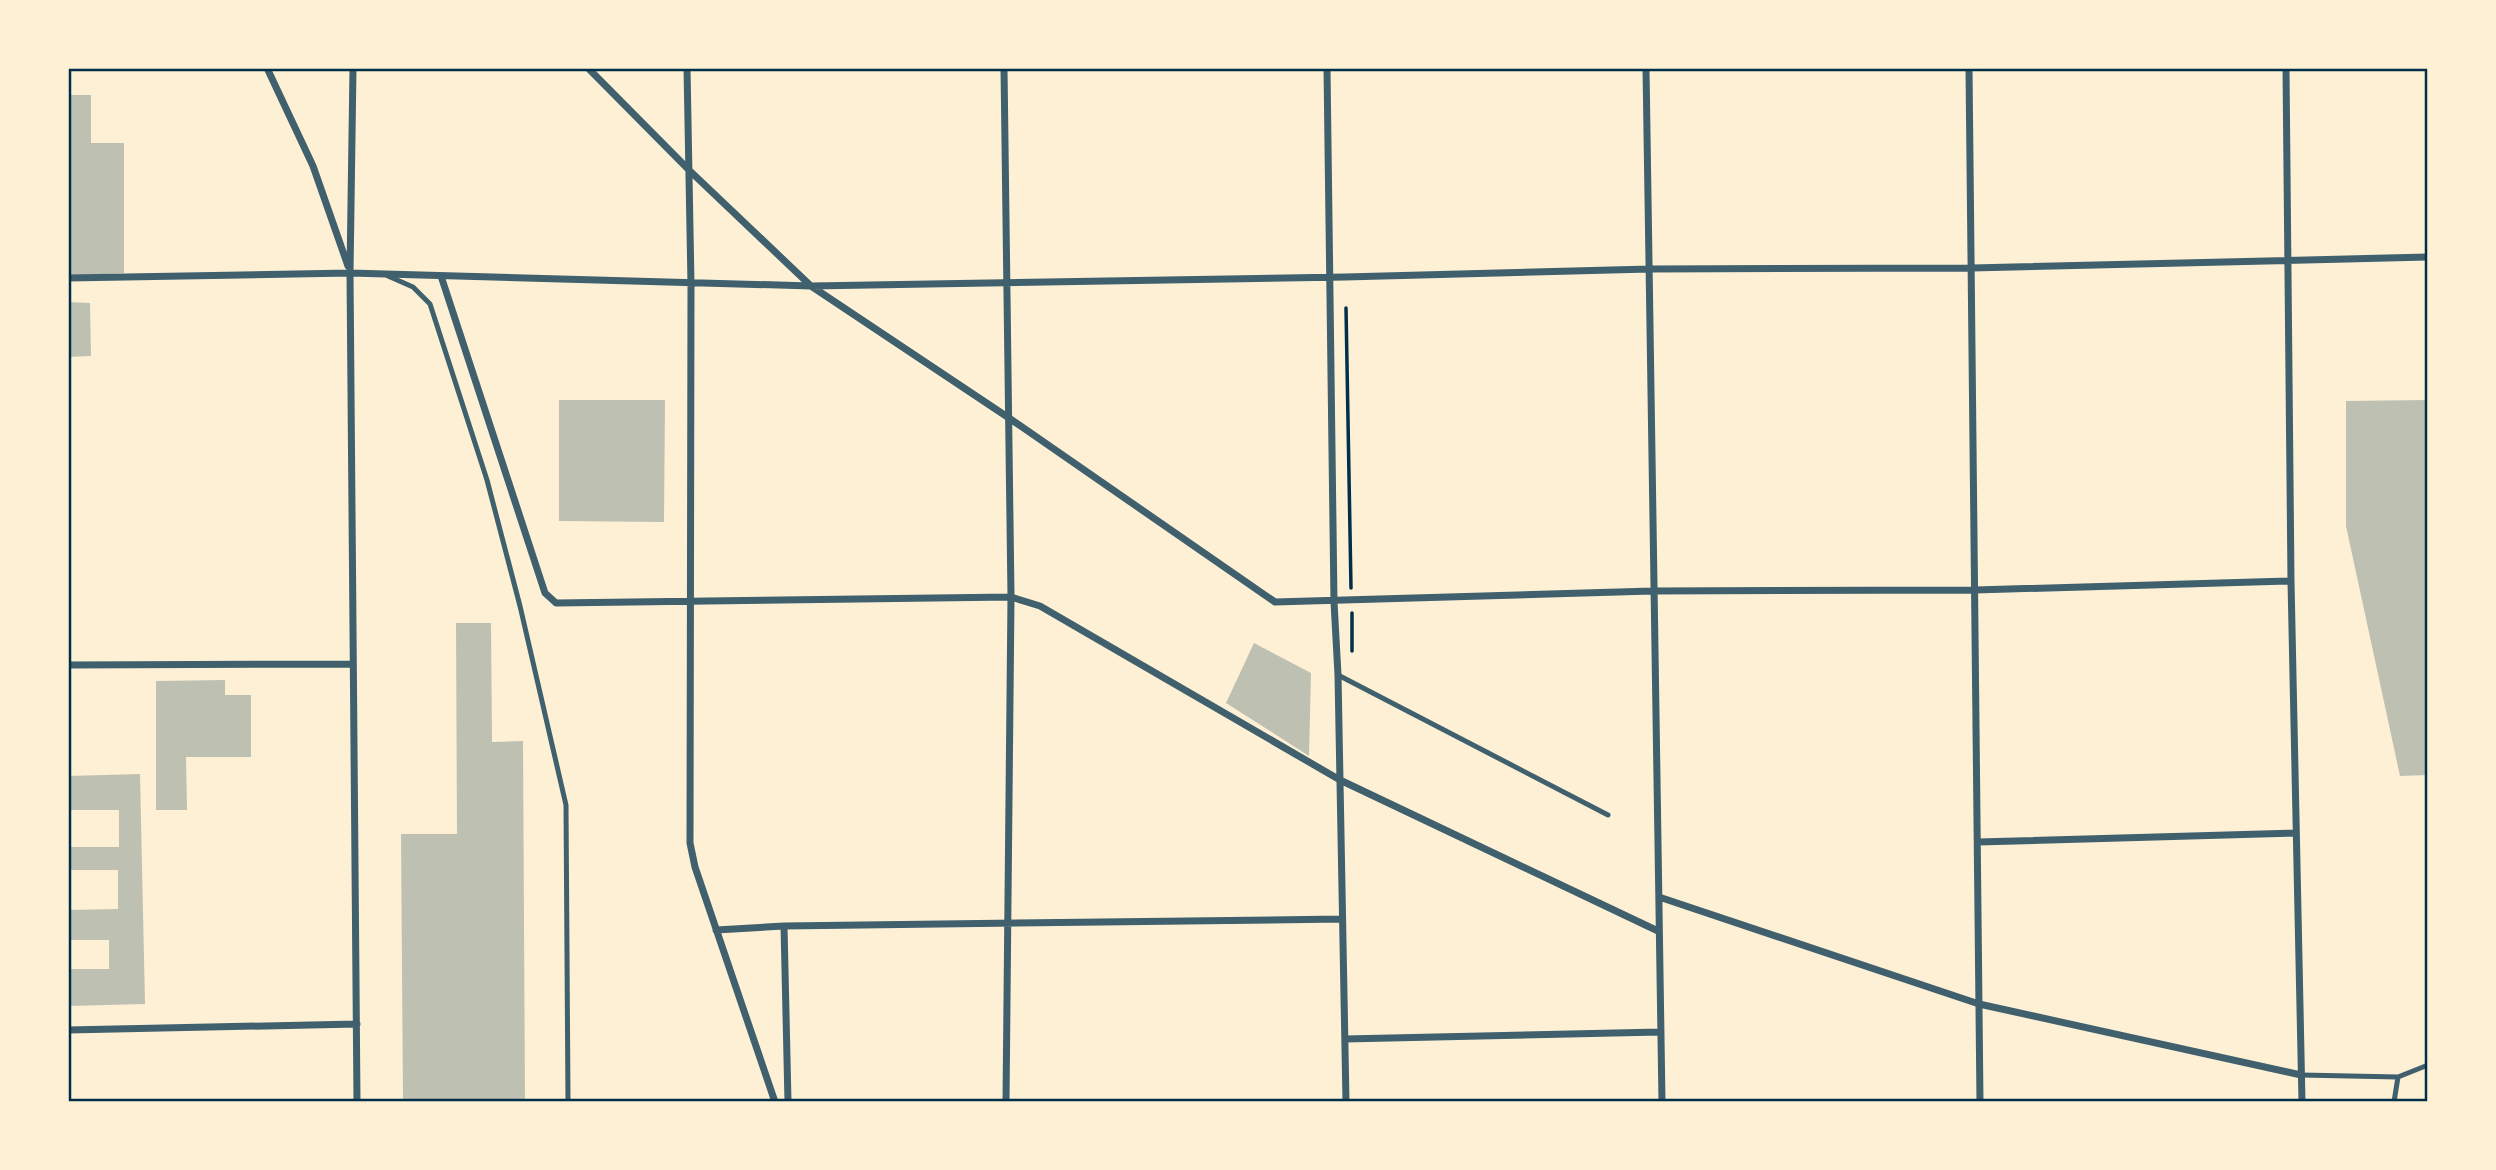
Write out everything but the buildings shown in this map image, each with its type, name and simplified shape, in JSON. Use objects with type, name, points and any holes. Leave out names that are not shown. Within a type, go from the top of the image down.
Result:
[{"type":"street","points":[[267,68],[313,166],[350,274]]},
{"type":"street","points":[[354,68],[350,274],[357,1102]]},
{"type":"street","points":[[588,68],[691,172],[811,286],[1009,418],[1275,602],[1652,592],[1975,590],[2291,581]]},
{"type":"street","points":[[688,68],[691,172],[690,843],[695,867],[775,1102]]},
{"type":"street","points":[[1004,68],[1011,597],[1006,1102]]},
{"type":"street","points":[[1327,68],[1334,602],[1338,675],[1346,1102]]},
{"type":"street","points":[[1646,68],[1652,592],[1662,1102]]},
{"type":"street","points":[[1969,68],[1980,1102]]},
{"type":"street","points":[[2286,68],[2290,259],[2291,581],[2301,1102]]},
{"type":"street","points":[[68,278],[385,274],[811,286],[1650,269],[1972,268],[2428,257]]},
{"type":"street","points":[[441,276],[545,593],[556,603],[1011,597],[1040,606],[1340,780],[1658,931]]},
{"type":"street","points":[[68,665],[353,664]]},
{"type":"street","points":[[1978,842],[2296,833]]},
{"type":"street","points":[[1659,897],[1979,1004],[2301,1074]]},
{"type":"street","points":[[716,930],[784,926],[1007,922],[1342,919]]},
{"type":"street","points":[[784,926],[788,1102]]},
{"type":"street","points":[[68,1030],[356,1024]]},
{"type":"street","points":[[1345,1039],[1660,1032]]},
{"type":"lane","points":[[385,274],[413,287],[430,304],[487,480],[520,606],[566,805],[568,1102]]},
{"type":"lane","points":[[1338,675],[1608,815]]},
{"type":"lane","points":[[2301,1074],[2398,1077],[2428,1065]]},
{"type":"lane","points":[[2394,1102],[2398,1077]]}]
